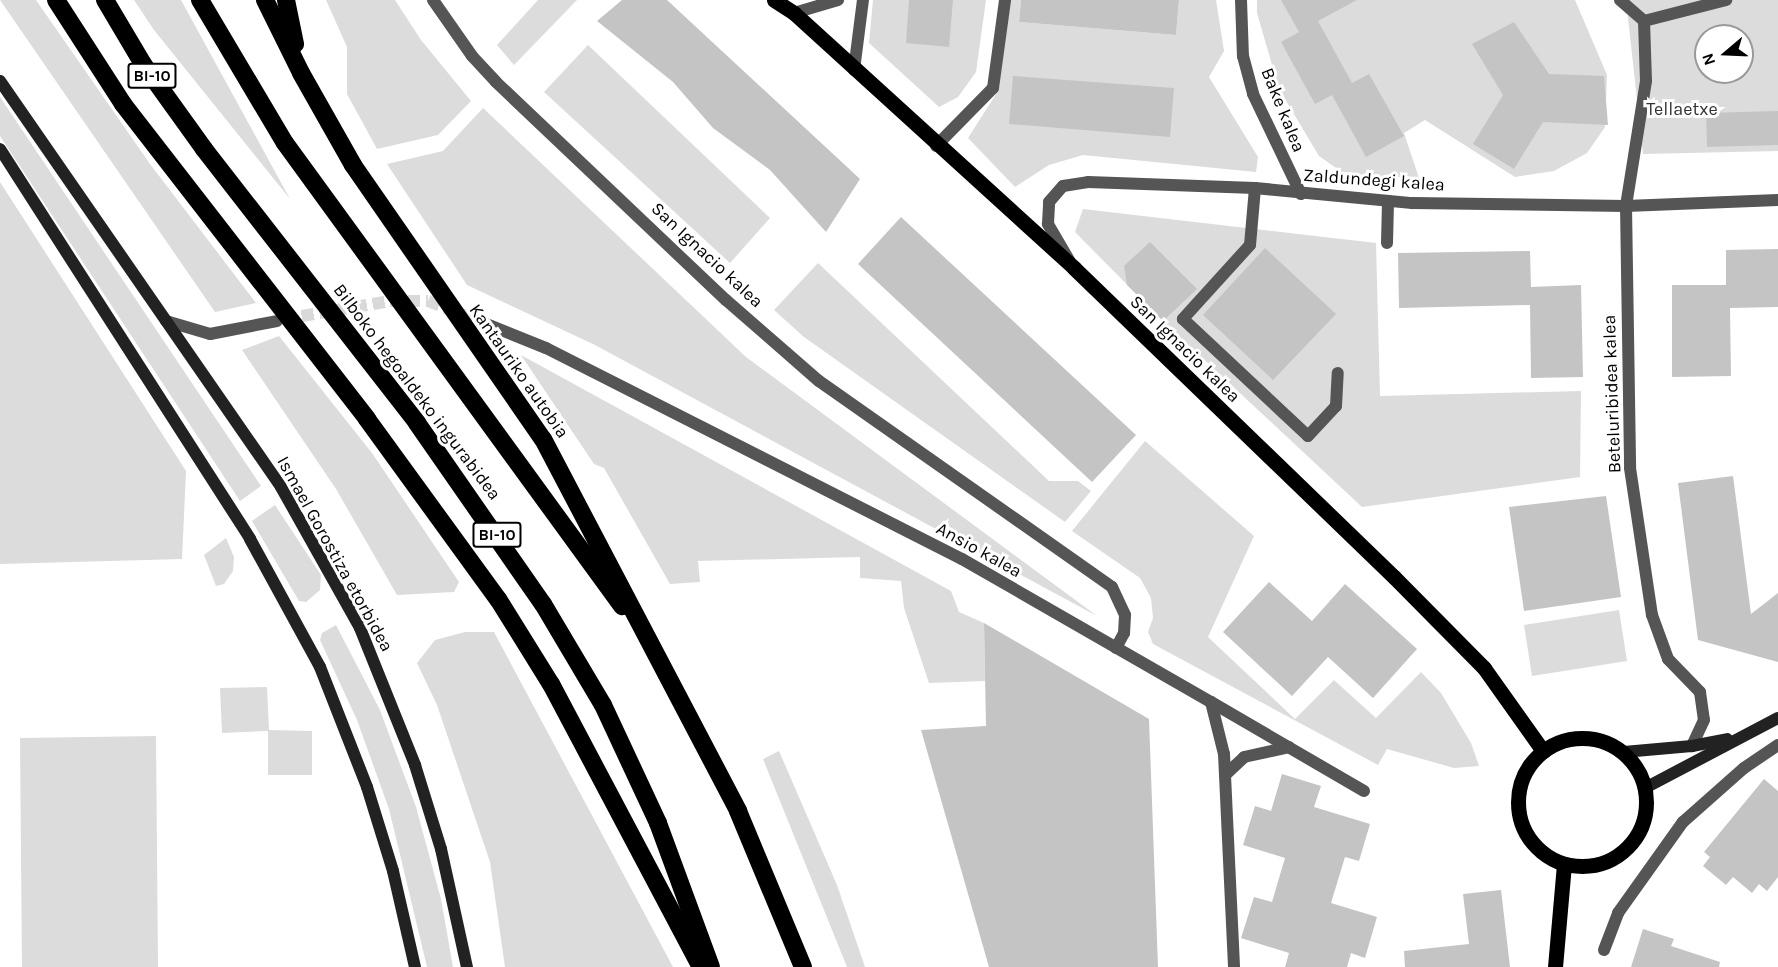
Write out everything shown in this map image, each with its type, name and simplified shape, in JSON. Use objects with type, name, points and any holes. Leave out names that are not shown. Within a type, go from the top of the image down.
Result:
[{"type":"highway","points":[[56,0],[123,104],[429,502],[498,600],[590,754],[701,967]]},
{"type":"highway","name":"Bilboko hegoaldeko ingurabidea","points":[[105,0],[143,64],[204,149],[417,423],[543,604],[603,705],[658,823],[711,967]]},
{"type":"highway","points":[[200,0],[285,143],[662,661],[738,811],[803,967]]},
{"type":"highway","points":[[265,0],[300,73]]},
{"type":"highway","points":[[286,0],[300,73]]},
{"type":"highway","name":"Kantauriko autobia","points":[[300,73],[394,227],[543,439],[662,661]]},
{"type":"main road","name":"San Ignacio kalea","points":[[777,1],[794,13],[936,146],[1074,268],[1476,660],[1543,751]]},
{"type":"main road","name":"Ismael Gorostiza etorbidea","points":[[0,81],[281,487],[360,628],[415,765],[441,849],[467,967]]},
{"type":"main road","points":[[0,149],[250,539],[320,667],[367,787],[393,871],[415,967]]},
{"type":"main road","points":[[1624,752],[1692,746],[1740,736],[1777,723]]},
{"type":"main road","points":[[1646,788],[1740,736]]},
{"type":"main road","points":[[1596,738],[1624,752],[1637,768],[1646,788],[1646,814],[1639,834],[1624,851],[1608,861],[1586,867],[1564,864],[1535,844],[1519,814],[1518,792],[1524,776],[1543,751],[1566,739],[1596,738]]},
{"type":"main road","points":[[1555,967],[1564,864]]},
{"type":"street","name":"San Ignacio kalea","points":[[434,0],[472,56],[496,82],[726,300],[819,381],[1112,587],[1125,615],[1124,633],[1116,648]]},
{"type":"street","points":[[794,13],[838,0]]},
{"type":"street","points":[[854,70],[863,0]]},
{"type":"street","points":[[936,146],[993,88],[1005,0]]},
{"type":"street","name":"Bake kalea","points":[[1240,0],[1244,56],[1253,94],[1301,194]]},
{"type":"street","points":[[1620,0],[1644,21],[1726,0]]},
{"type":"street","name":"Beteluribidea kalea","points":[[1644,21],[1646,81],[1626,206],[1630,468],[1653,615],[1668,659],[1700,692],[1704,720],[1692,746]]},
{"type":"street","name":"Zaldundegi kalea","points":[[1074,268],[1048,224],[1049,202],[1063,186],[1134,181],[1255,188],[1388,201],[1626,206],[1778,200]]},
{"type":"street","points":[[1255,188],[1250,245],[1183,319],[1308,436],[1336,406],[1338,373]]},
{"type":"street","points":[[1388,201],[1388,243]]},
{"type":"street","points":[[166,321],[210,334],[276,321]]},
{"type":"street","name":"Ansio kalea","points":[[484,323],[546,348],[962,559],[1364,791]]},
{"type":"street","points":[[1211,702],[1220,728],[1225,775],[1234,967]]},
{"type":"street","points":[[1604,950],[1618,913],[1683,822],[1744,768],[1778,745]]},
{"type":"street","points":[[1225,775],[1244,757],[1289,747]]},
{"type":"green space","points":[[0,0],[36,0],[150,164],[256,303],[215,312]]},
{"type":"green space","points":[[134,0],[181,0],[290,199],[154,30]]},
{"type":"green space","points":[[326,0],[395,0],[421,40],[471,101],[438,135],[377,149],[347,94],[347,47]]},
{"type":"green space","points":[[538,0],[577,0],[514,65],[497,45]]},
{"type":"green space","points":[[873,0],[986,0],[976,72],[958,97],[939,107],[869,43]]},
{"type":"green space","points":[[1008,0],[1021,0],[1019,22],[1176,35],[1179,0],[1216,0],[1224,51],[1209,77],[1258,157],[1256,172],[1083,155],[1049,165],[1015,187],[968,138],[998,91]]},
{"type":"green space","points":[[1257,0],[1575,0],[1607,75],[1605,127],[1587,153],[1554,171],[1515,177],[1425,120],[1404,133],[1419,178],[1346,175],[1319,156],[1279,89],[1257,13]]},
{"type":"green space","name":"Tellaetxe","points":[[1621,0],[1778,0],[1778,151],[1643,154],[1627,9]]},
{"type":"green space","points":[[588,45],[770,218],[730,263],[544,92]]},
{"type":"green space","points":[[0,97],[261,486],[240,501],[0,136]]},
{"type":"green space","points":[[483,108],[746,357],[1097,616],[595,345],[467,285],[387,164],[443,151]]},
{"type":"green space","points":[[0,182],[186,471],[182,559],[0,564]]},
{"type":"green space","points":[[1083,209],[1376,243],[1380,396],[1581,391],[1580,477],[1362,507],[1163,321],[1075,232]]},
{"type":"green space","points":[[818,263],[1049,481],[1078,481],[1091,491],[1065,522],[804,337],[774,310]]},
{"type":"green space","points":[[279,336],[372,453],[459,582],[454,592],[397,595],[336,489],[242,350]]},
{"type":"green space","points":[[521,355],[951,591],[959,612],[984,623],[985,681],[929,683],[904,608],[901,581],[860,578],[860,557],[698,561],[700,582],[670,584],[604,468],[594,464]]},
{"type":"green space","points":[[1145,441],[1254,536],[1208,637],[1295,719],[1334,680],[1376,718],[1421,672],[1441,693],[1471,743],[1479,766],[1454,768],[1387,749],[1378,765],[1153,644],[1148,632],[1153,618],[1151,598],[1140,578],[1072,531]]},
{"type":"green space","points":[[275,505],[321,575],[320,590],[306,602],[299,601],[252,521]]},
{"type":"green space","points":[[226,538],[234,557],[233,571],[224,584],[216,586],[204,555]]},
{"type":"green space","points":[[1619,610],[1627,661],[1532,676],[1524,625]]},
{"type":"green space","points":[[336,625],[380,710],[416,807],[441,899],[453,967],[427,967],[389,809],[357,720],[320,640],[322,633]]},
{"type":"green space","points":[[465,632],[494,632],[673,967],[505,967],[490,862],[437,705],[417,663],[435,640]]},
{"type":"green space","points":[[267,687],[269,730],[312,731],[312,775],[268,775],[268,731],[222,733],[220,688]]},
{"type":"green space","points":[[156,736],[158,967],[22,967],[20,738]]},
{"type":"green space","points":[[779,751],[837,885],[865,967],[847,967],[763,759]]},
{"type":"building","points":[[622,0],[667,0],[860,179],[826,232],[770,170],[713,128],[673,82],[597,21]]},
{"type":"building","points":[[909,0],[953,0],[949,47],[906,43]]},
{"type":"building","points":[[1021,0],[1179,0],[1176,35],[1019,22]]},
{"type":"building","points":[[1281,0],[1357,0],[1318,21],[1352,83],[1369,74],[1404,136],[1366,157],[1332,95],[1315,104],[1281,42],[1299,32]]},
{"type":"building","points":[[1514,22],[1549,74],[1604,76],[1608,125],[1543,122],[1514,169],[1473,144],[1503,95],[1472,44]]},
{"type":"building","points":[[1013,76],[1174,88],[1170,137],[1009,124]]},
{"type":"building","points":[[1778,111],[1778,145],[1707,147],[1706,113]]},
{"type":"building","points":[[901,217],[1136,435],[1092,482],[858,264]]},
{"type":"building","points":[[1150,242],[1197,289],[1163,321],[1127,285],[1124,266]]},
{"type":"building","points":[[1265,248],[1336,314],[1273,380],[1203,315]]},
{"type":"building","points":[[1778,249],[1778,307],[1730,308],[1731,376],[1672,377],[1672,285],[1726,285],[1726,250]]},
{"type":"building","points":[[1530,251],[1531,287],[1581,285],[1583,377],[1531,378],[1530,305],[1399,308],[1398,253]]},
{"type":"building","points":[[1733,476],[1751,614],[1778,593],[1778,662],[1698,640],[1678,483]]},
{"type":"building","points":[[1606,496],[1621,597],[1524,611],[1509,507]]},
{"type":"building","points":[[1269,582],[1312,621],[1345,584],[1417,649],[1373,698],[1328,657],[1292,696],[1223,632]]},
{"type":"building","points":[[984,623],[1149,719],[1158,967],[989,967],[921,730],[986,726]]},
{"type":"building","points":[[1282,774],[1321,786],[1314,807],[1370,824],[1359,861],[1345,857],[1331,903],[1377,917],[1365,958],[1351,953],[1347,967],[1285,967],[1289,953],[1241,938],[1254,897],[1272,902],[1285,858],[1243,845],[1255,806],[1271,811]]},
{"type":"building","points":[[1764,779],[1778,791],[1778,877],[1767,891],[1759,884],[1752,893],[1733,877],[1726,885],[1703,866],[1710,857],[1704,852]]},
{"type":"building","points":[[1501,890],[1510,967],[1405,967],[1404,951],[1469,944],[1463,894]]},
{"type":"building","points":[[1643,929],[1674,939],[1671,946],[1720,962],[1719,967],[1631,967]]},
{"type":"tunnel","points":[[284,319],[390,301],[428,301],[484,323]]}]
